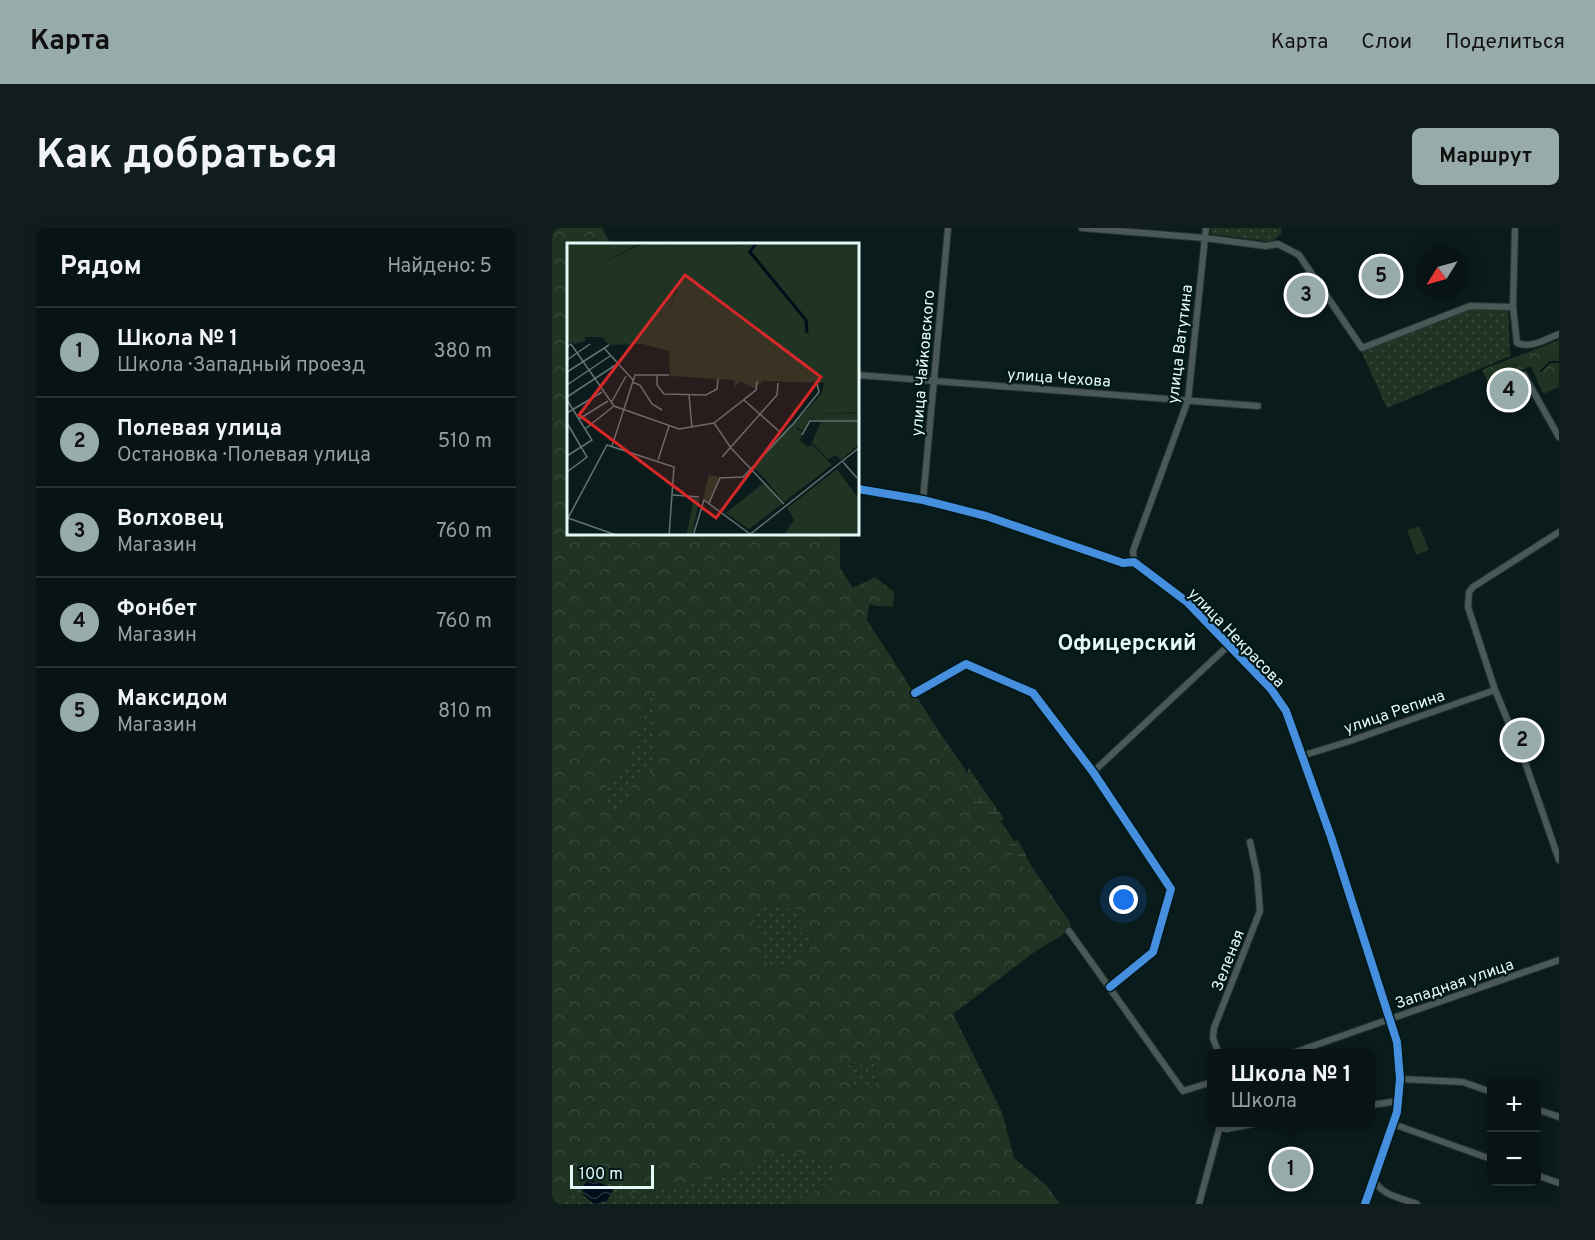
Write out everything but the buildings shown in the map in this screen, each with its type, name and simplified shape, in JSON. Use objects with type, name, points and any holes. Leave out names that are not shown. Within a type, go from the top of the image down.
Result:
[{"type":"street","name":"улица Чайковского","points":[[923,500],[948,228]]},
{"type":"street","points":[[1082,228],[1205,238],[1266,246],[1278,244],[1299,255],[1362,348],[1470,306],[1513,307]]},
{"type":"street","name":"улица Ватутина","points":[[1134,562],[1133,551],[1188,400],[1206,228]]},
{"type":"street","points":[[1515,228],[1513,307],[1517,343],[1531,345],[1559,334]]},
{"type":"street","name":"улица Чехова","points":[[860,375],[1258,406]]},
{"type":"street","points":[[1524,375],[1559,437]]},
{"type":"street","name":"улица Некрасова","points":[[860,489],[923,500],[986,516],[1123,563],[1134,562],[1187,603],[1281,701],[1397,1042],[1399,1101],[1365,1204]]},
{"type":"street","points":[[1559,532],[1473,587],[1469,592],[1468,607],[1495,690],[1518,742],[1559,860]]},
{"type":"street","points":[[1093,772],[1229,645]]},
{"type":"street","points":[[915,693],[966,664],[1033,693],[1093,772],[1171,890],[1153,952],[1110,987]]},
{"type":"street","name":"улица Репина","points":[[1301,756],[1495,690]]},
{"type":"street","name":"Зеленая","points":[[1217,1049],[1213,1038],[1214,1028],[1260,911],[1257,874],[1250,842]]},
{"type":"street","points":[[1069,931],[1183,1091],[1207,1084]]},
{"type":"street","name":"Западная улица","points":[[1302,1049],[1559,960]]},
{"type":"street","points":[[1400,1079],[1463,1082],[1487,1091]]},
{"type":"street","points":[[1375,1104],[1399,1101]]},
{"type":"street","points":[[1541,1110],[1559,1117]]},
{"type":"street","points":[[1393,1124],[1487,1158]]},
{"type":"street","points":[[1199,1204],[1220,1127]]},
{"type":"street","points":[[1541,1177],[1559,1183]]},
{"type":"street","points":[[1374,1178],[1376,1184],[1386,1193],[1417,1204]]},
{"type":"green space","points":[[552,228],[602,228],[610,243],[567,243],[567,536],[840,536],[840,568],[853,588],[875,577],[894,592],[893,607],[869,605],[867,620],[938,730],[1071,924],[1069,931],[1033,953],[953,1014],[1002,1112],[1014,1158],[1047,1186],[1060,1204],[787,1204],[833,1181],[839,1169],[785,1149],[731,1175],[652,1192],[623,1195],[622,1174],[608,1174],[592,1168],[575,1184],[563,1204],[552,1204]],"holes":[[[652,692],[656,770],[631,786],[629,804],[614,813],[603,810],[608,782],[629,757]],[[760,903],[802,911],[799,932],[814,938],[802,956],[772,970],[764,957],[755,922]],[[874,1064],[876,1085],[855,1090],[844,1065]]]},
{"type":"green space","points":[[1211,228],[1282,228],[1281,234],[1272,242],[1210,234]]},
{"type":"green space","points":[[1472,304],[1508,304],[1510,356],[1387,408],[1361,351]]},
{"type":"green space","points":[[1559,340],[1559,387],[1543,394],[1531,366],[1489,385],[1482,370]]},
{"type":"green space","points":[[1419,526],[1429,550],[1416,555],[1407,530]]},
{"type":"green space","points":[[653,690],[656,770],[631,786],[629,804],[614,813],[603,810],[608,782],[629,757]]},
{"type":"green space","points":[[968,767],[1004,819],[996,824],[968,796]]},
{"type":"green space","points":[[1018,840],[1035,873],[1016,864],[1008,845]]},
{"type":"green space","points":[[759,903],[803,911],[814,937],[802,956],[772,970],[764,957],[755,922]]},
{"type":"green space","points":[[874,1064],[876,1086],[855,1090],[844,1065]]},
{"type":"green space","points":[[785,1149],[839,1169],[833,1181],[787,1204],[563,1204],[575,1184],[592,1168],[622,1174],[623,1194],[652,1192],[731,1175]]},
{"type":"water","points":[[589,1179],[614,1188],[607,1201],[594,1204],[583,1195],[583,1186]]},
{"type":"waterway","points":[[1541,371],[1550,362],[1559,362]]},
{"type":"cycle path","points":[[860,489],[923,500],[986,516],[1123,563],[1134,562],[1187,602],[1271,689],[1286,711],[1331,837],[1397,1042],[1400,1079],[1397,1112],[1365,1204]]},
{"type":"cycle path","points":[[915,693],[966,664],[1033,693],[1093,772],[1171,889],[1153,952],[1110,987]]},
{"type":"place","name":"Максидом","points":[[1381,276]]},
{"type":"place","name":"Волховец","points":[[1306,295]]},
{"type":"place","name":"Фонбет","points":[[1509,390]]},
{"type":"place","name":"Полевая улица","points":[[1522,740]]},
{"type":"place","name":"Школа № 1","points":[[1291,1169]]},
{"type":"district","name":"Офицерский","points":[[1127,642]]}]
